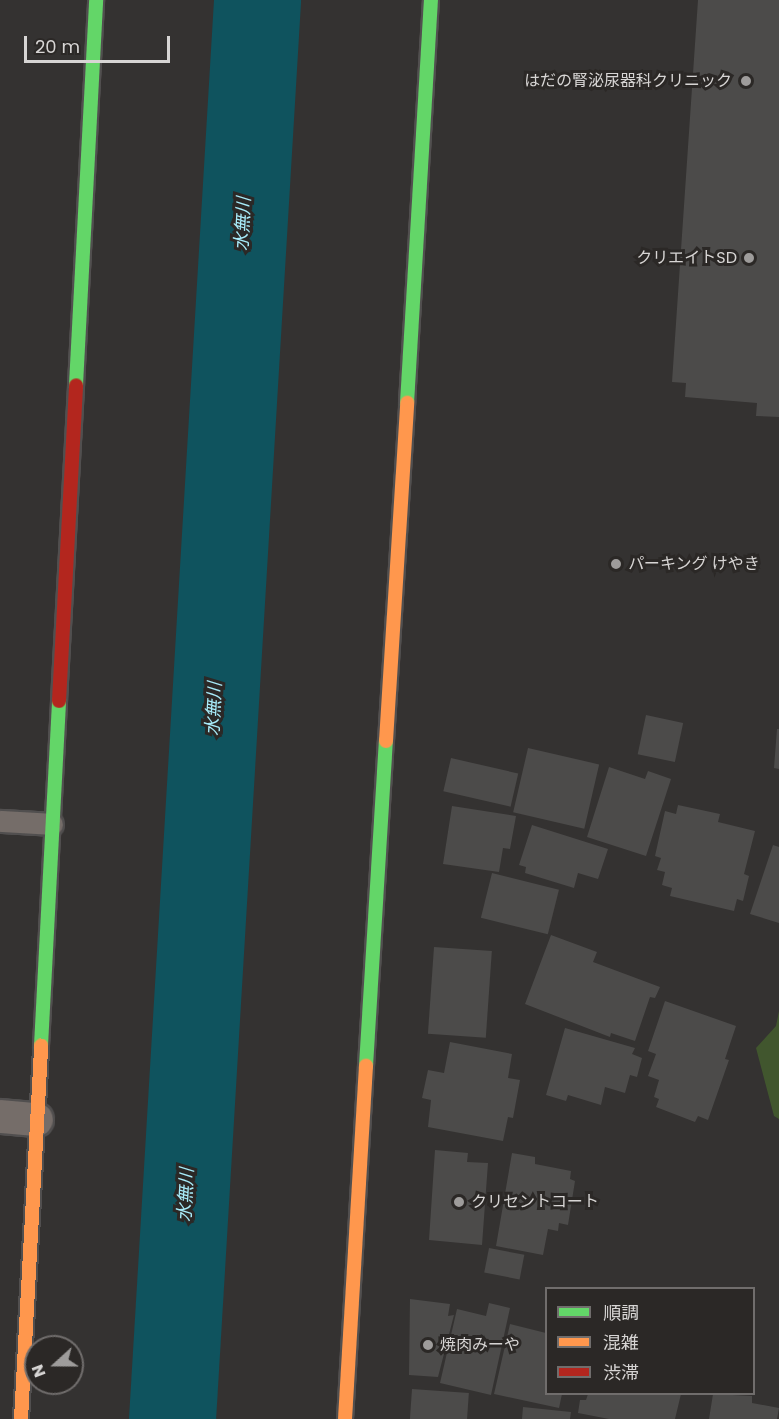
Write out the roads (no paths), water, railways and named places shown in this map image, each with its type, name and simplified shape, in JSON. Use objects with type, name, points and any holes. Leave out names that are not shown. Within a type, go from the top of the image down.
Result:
[{"type":"street","points":[[21,1419],[96,0]]},
{"type":"street","points":[[345,1419],[431,0]]},
{"type":"street","points":[[0,1116],[36,1119]]},
{"type":"lane","points":[[0,821],[52,825]]},
{"type":"waterway","name":"水無川","points":[[172,1419],[257,0]]},
{"type":"place","name":"はだの腎泌尿器科クリニック","points":[[746,81]]},
{"type":"place","name":"クリエイトSD","points":[[749,258]]},
{"type":"place","name":"パーキング けやき","points":[[616,564]]},
{"type":"place","name":"クリセントコート","points":[[459,1202]]},
{"type":"place","name":"焼肉みーや","points":[[428,1345]]}]
